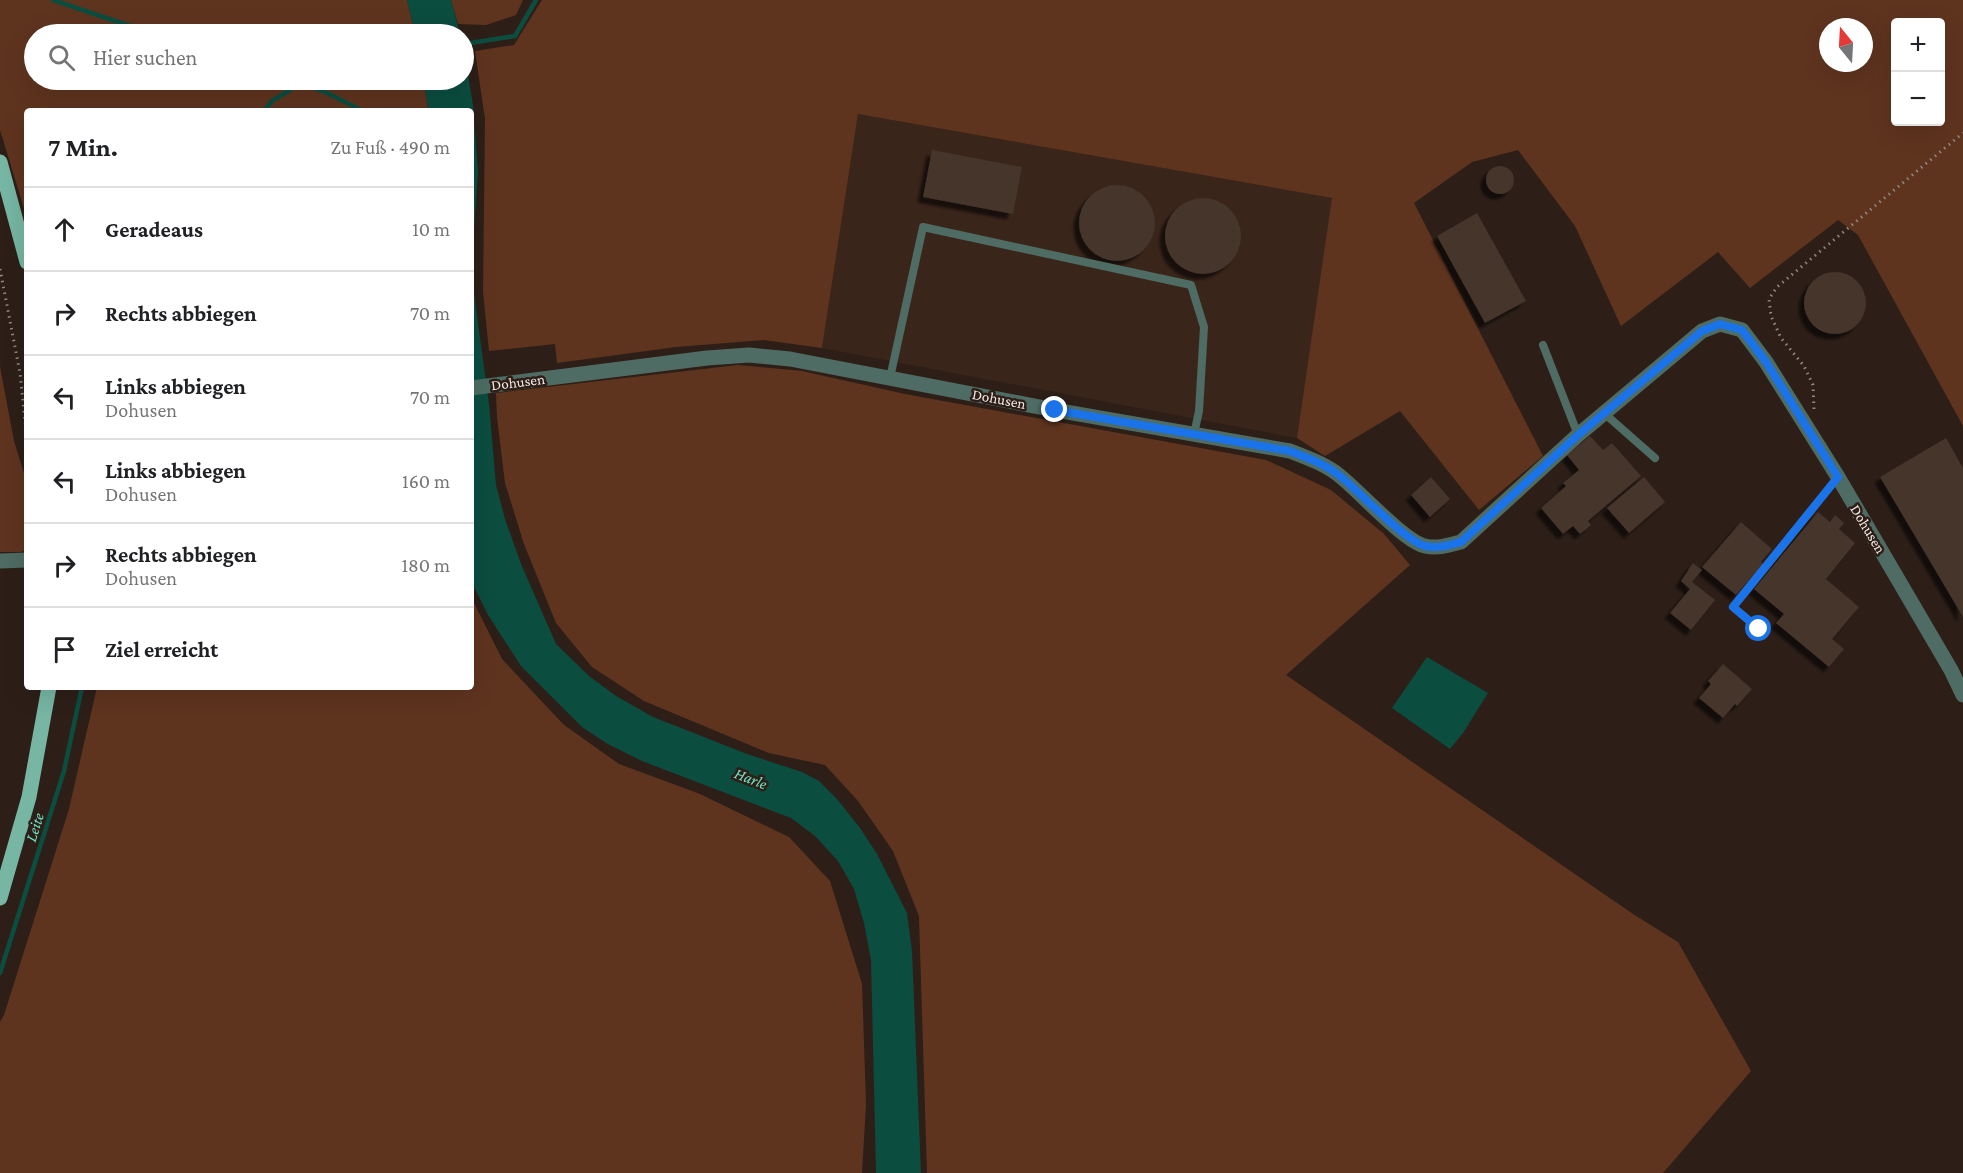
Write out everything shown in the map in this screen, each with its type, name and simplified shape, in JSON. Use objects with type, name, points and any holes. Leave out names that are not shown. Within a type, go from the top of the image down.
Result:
[{"type":"main road","points":[[0,162],[24,251]]},
{"type":"main road","points":[[0,898],[29,796],[48,690]]},
{"type":"street","name":"Dohusen","points":[[474,388],[706,358],[749,355],[790,358],[1290,451],[1317,461],[1339,475],[1405,534],[1424,546],[1442,547],[1461,542],[1578,435],[1702,331],[1720,324],[1742,330],[1766,362],[1838,477],[1951,670],[1963,695]]},
{"type":"street","points":[[0,561],[24,560]]},
{"type":"lane","points":[[890,378],[923,227],[1191,285],[1204,327],[1199,411],[1194,434]]},
{"type":"lane","points":[[1543,345],[1578,435]]},
{"type":"lane","points":[[1605,414],[1655,458]]},
{"type":"lane","points":[[1759,629],[1733,607],[1838,477]]},
{"type":"path","points":[[1808,427],[1815,415],[1813,385],[1804,366],[1781,338],[1771,316],[1768,299],[1777,287],[1963,133]]},
{"type":"path","points":[[0,269],[20,373],[24,411]]},
{"type":"shaded area","points":[[0,0],[407,0],[413,24],[24,24],[24,90],[425,90],[428,108],[24,108],[24,208],[0,130]]},
{"type":"shaded area","points":[[451,0],[523,0],[516,15],[486,25],[458,24]]},
{"type":"shaded area","points":[[542,0],[1963,0],[1963,426],[1858,235],[1838,220],[1750,288],[1718,252],[1621,326],[1575,226],[1518,150],[1472,162],[1414,203],[1543,456],[1479,510],[1400,411],[1325,456],[1297,438],[1332,198],[858,114],[822,348],[764,340],[676,347],[557,363],[555,344],[489,351],[483,292],[485,119],[475,51],[514,45]]},
{"type":"shaded area","points":[[858,114],[1333,198],[1297,438],[822,348]]},
{"type":"shaded area","points":[[738,365],[802,371],[905,394],[1266,460],[1331,490],[1384,534],[1410,565],[1286,675],[1633,914],[1678,942],[1751,1071],[1663,1173],[927,1173],[919,916],[893,851],[858,801],[825,765],[769,753],[644,701],[592,667],[556,623],[524,544],[505,483],[496,393]]},
{"type":"shaded area","points":[[0,367],[14,441],[24,473],[24,550],[0,552]]},
{"type":"shaded area","points":[[474,603],[502,659],[564,725],[619,764],[700,794],[789,837],[830,881],[862,984],[866,1104],[862,1173],[0,1173],[0,1022],[69,809],[96,690],[474,690]]},
{"type":"water","points":[[407,0],[451,0],[457,24],[413,24]]},
{"type":"water","points":[[425,90],[470,90],[473,108],[428,108]]},
{"type":"water","points":[[474,118],[478,171],[474,231]]},
{"type":"water","name":"Harle","points":[[474,293],[489,404],[496,485],[521,564],[556,644],[589,676],[616,696],[653,717],[747,754],[802,772],[819,781],[860,828],[877,854],[907,913],[912,951],[921,1173],[876,1173],[871,960],[864,923],[854,889],[838,861],[815,836],[791,818],[642,761],[606,743],[582,727],[521,666],[488,615],[474,587]]},
{"type":"water","points":[[1427,657],[1488,693],[1450,749],[1392,708]]},
{"type":"building","points":[[932,150],[1022,167],[1013,214],[923,197]]},
{"type":"building","points":[[1500,166],[1510,170],[1514,180],[1510,190],[1500,194],[1490,190],[1486,180],[1490,170]]},
{"type":"building","points":[[1117,185],[1131,188],[1144,196],[1152,209],[1155,223],[1152,237],[1144,250],[1131,258],[1117,261],[1103,258],[1090,250],[1082,237],[1079,223],[1082,209],[1090,196],[1103,188]]},
{"type":"building","points":[[1203,198],[1218,201],[1230,209],[1238,221],[1241,236],[1238,251],[1230,263],[1218,271],[1203,274],[1188,271],[1176,263],[1168,251],[1165,236],[1168,221],[1176,209],[1188,201]]},
{"type":"building","points":[[1477,213],[1526,301],[1485,323],[1437,236]]},
{"type":"building","points":[[1835,272],[1852,277],[1857,281],[1861,286],[1866,303],[1861,320],[1857,325],[1852,329],[1835,334],[1818,329],[1813,325],[1809,320],[1804,303],[1809,286],[1813,281],[1818,277]]},
{"type":"building","points":[[1590,436],[1603,450],[1612,443],[1641,476],[1588,521],[1591,525],[1580,534],[1573,526],[1563,534],[1541,508],[1566,486],[1563,483],[1579,470],[1567,455]]},
{"type":"building","points":[[1946,438],[1963,468],[1963,617],[1880,477]]},
{"type":"building","points":[[1431,477],[1450,499],[1430,517],[1411,495]]},
{"type":"building","points":[[1644,477],[1665,502],[1629,533],[1607,508]]},
{"type":"building","points":[[1818,512],[1830,522],[1835,515],[1844,523],[1839,529],[1855,543],[1826,579],[1859,607],[1832,639],[1844,649],[1829,667],[1776,623],[1784,614],[1754,589]]},
{"type":"building","points":[[1741,522],[1772,549],[1761,562],[1763,564],[1736,595],[1702,567]]},
{"type":"building","points":[[1693,563],[1702,570],[1692,582],[1715,600],[1691,630],[1670,613],[1690,589],[1681,581]]},
{"type":"building","points":[[1723,664],[1752,689],[1723,718],[1699,698],[1711,684],[1708,681]]},
{"type":"waterway","points":[[53,0],[124,24]]},
{"type":"waterway","points":[[474,42],[515,36],[536,0]]},
{"type":"waterway","name":"Leite","points":[[266,108],[272,101],[290,90]]},
{"type":"waterway","name":"Leite","points":[[320,90],[357,108]]},
{"type":"waterway","name":"Leite","points":[[0,973],[64,771],[81,690]]},
{"type":"route","points":[[1055,410],[1290,451],[1317,461],[1339,475],[1405,534],[1424,546],[1442,547],[1461,542],[1578,435],[1702,331],[1720,324],[1742,330],[1766,362],[1838,477],[1733,607],[1759,629]]}]
